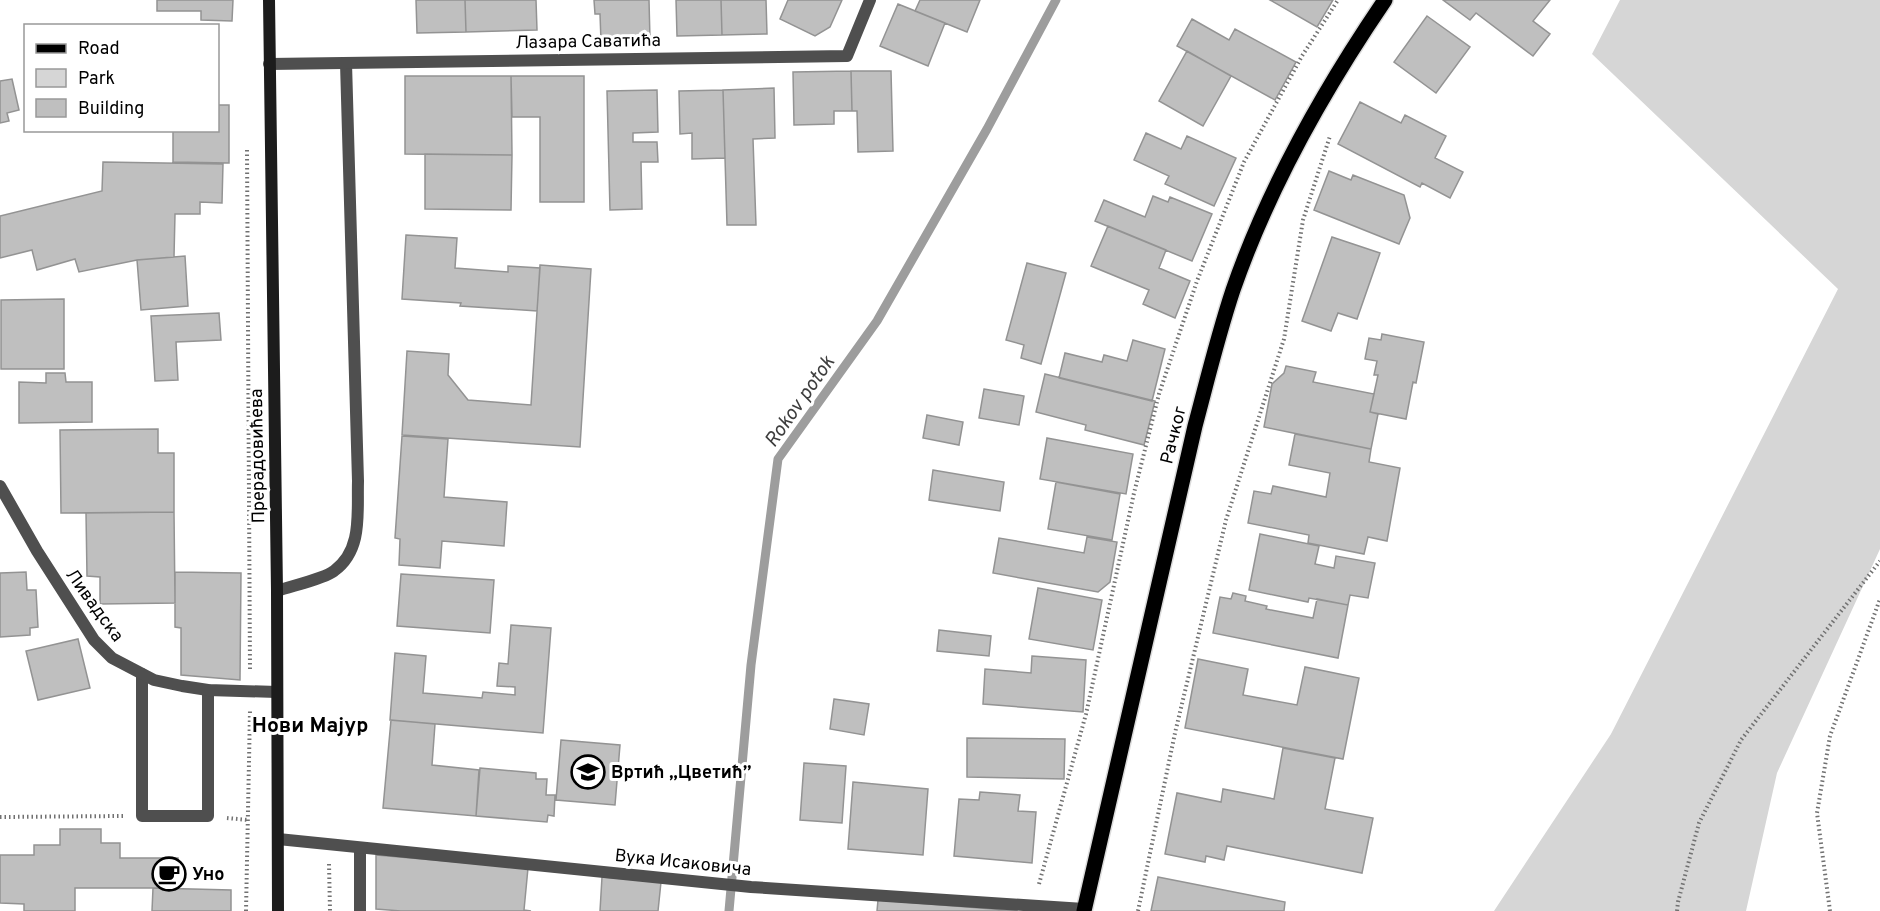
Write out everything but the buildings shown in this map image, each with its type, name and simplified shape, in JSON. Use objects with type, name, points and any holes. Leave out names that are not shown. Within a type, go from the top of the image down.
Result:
[{"type":"main road","name":"Прерадовићева","points":[[269,0],[278,692],[278,911]]},
{"type":"main road","name":"Рачког","points":[[1084,910],[1195,426],[1233,290],[1276,185],[1306,124],[1342,63],[1384,0]]},
{"type":"street","name":"Лазара Саватића","points":[[269,64],[847,56],[870,0]]},
{"type":"street","points":[[277,591],[333,573],[348,558],[357,537],[357,447],[346,63]]},
{"type":"street","name":"Ливадска","points":[[0,486],[36,551],[94,640],[112,658],[154,680],[208,690],[278,692]]},
{"type":"street","points":[[142,675],[142,816],[208,816],[208,690]]},
{"type":"street","name":"Вука Исаковича","points":[[278,839],[751,887],[1084,910]]},
{"type":"street","points":[[360,848],[360,911]]},
{"type":"path","points":[[1034,905],[1086,714],[1134,493],[1170,360],[1197,281],[1244,162],[1302,56],[1338,0]]},
{"type":"path","points":[[1138,911],[1175,733],[1226,520],[1284,339],[1303,220],[1331,132]]},
{"type":"path","points":[[246,911],[250,692],[247,142]]},
{"type":"path","points":[[1677,911],[1699,824],[1741,740],[1880,561]]},
{"type":"path","points":[[1830,911],[1817,813],[1830,736],[1880,599]]},
{"type":"path","points":[[0,817],[142,816]]},
{"type":"path","points":[[329,844],[330,911]]},
{"type":"green space","points":[[1620,0],[1880,0],[1880,549],[1777,773],[1746,911],[1494,911],[1611,734],[1838,289],[1592,54]]},
{"type":"waterway","name":"Rokov potok","points":[[729,911],[751,665],[778,459],[877,321],[987,129],[1056,0]]},
{"type":"place","name":"Вртић „Цветић”","points":[[588,772]]},
{"type":"place","name":"Уно","points":[[169,874]]},
{"type":"district","name":"Нови Мајур","points":[[310,725]]}]
